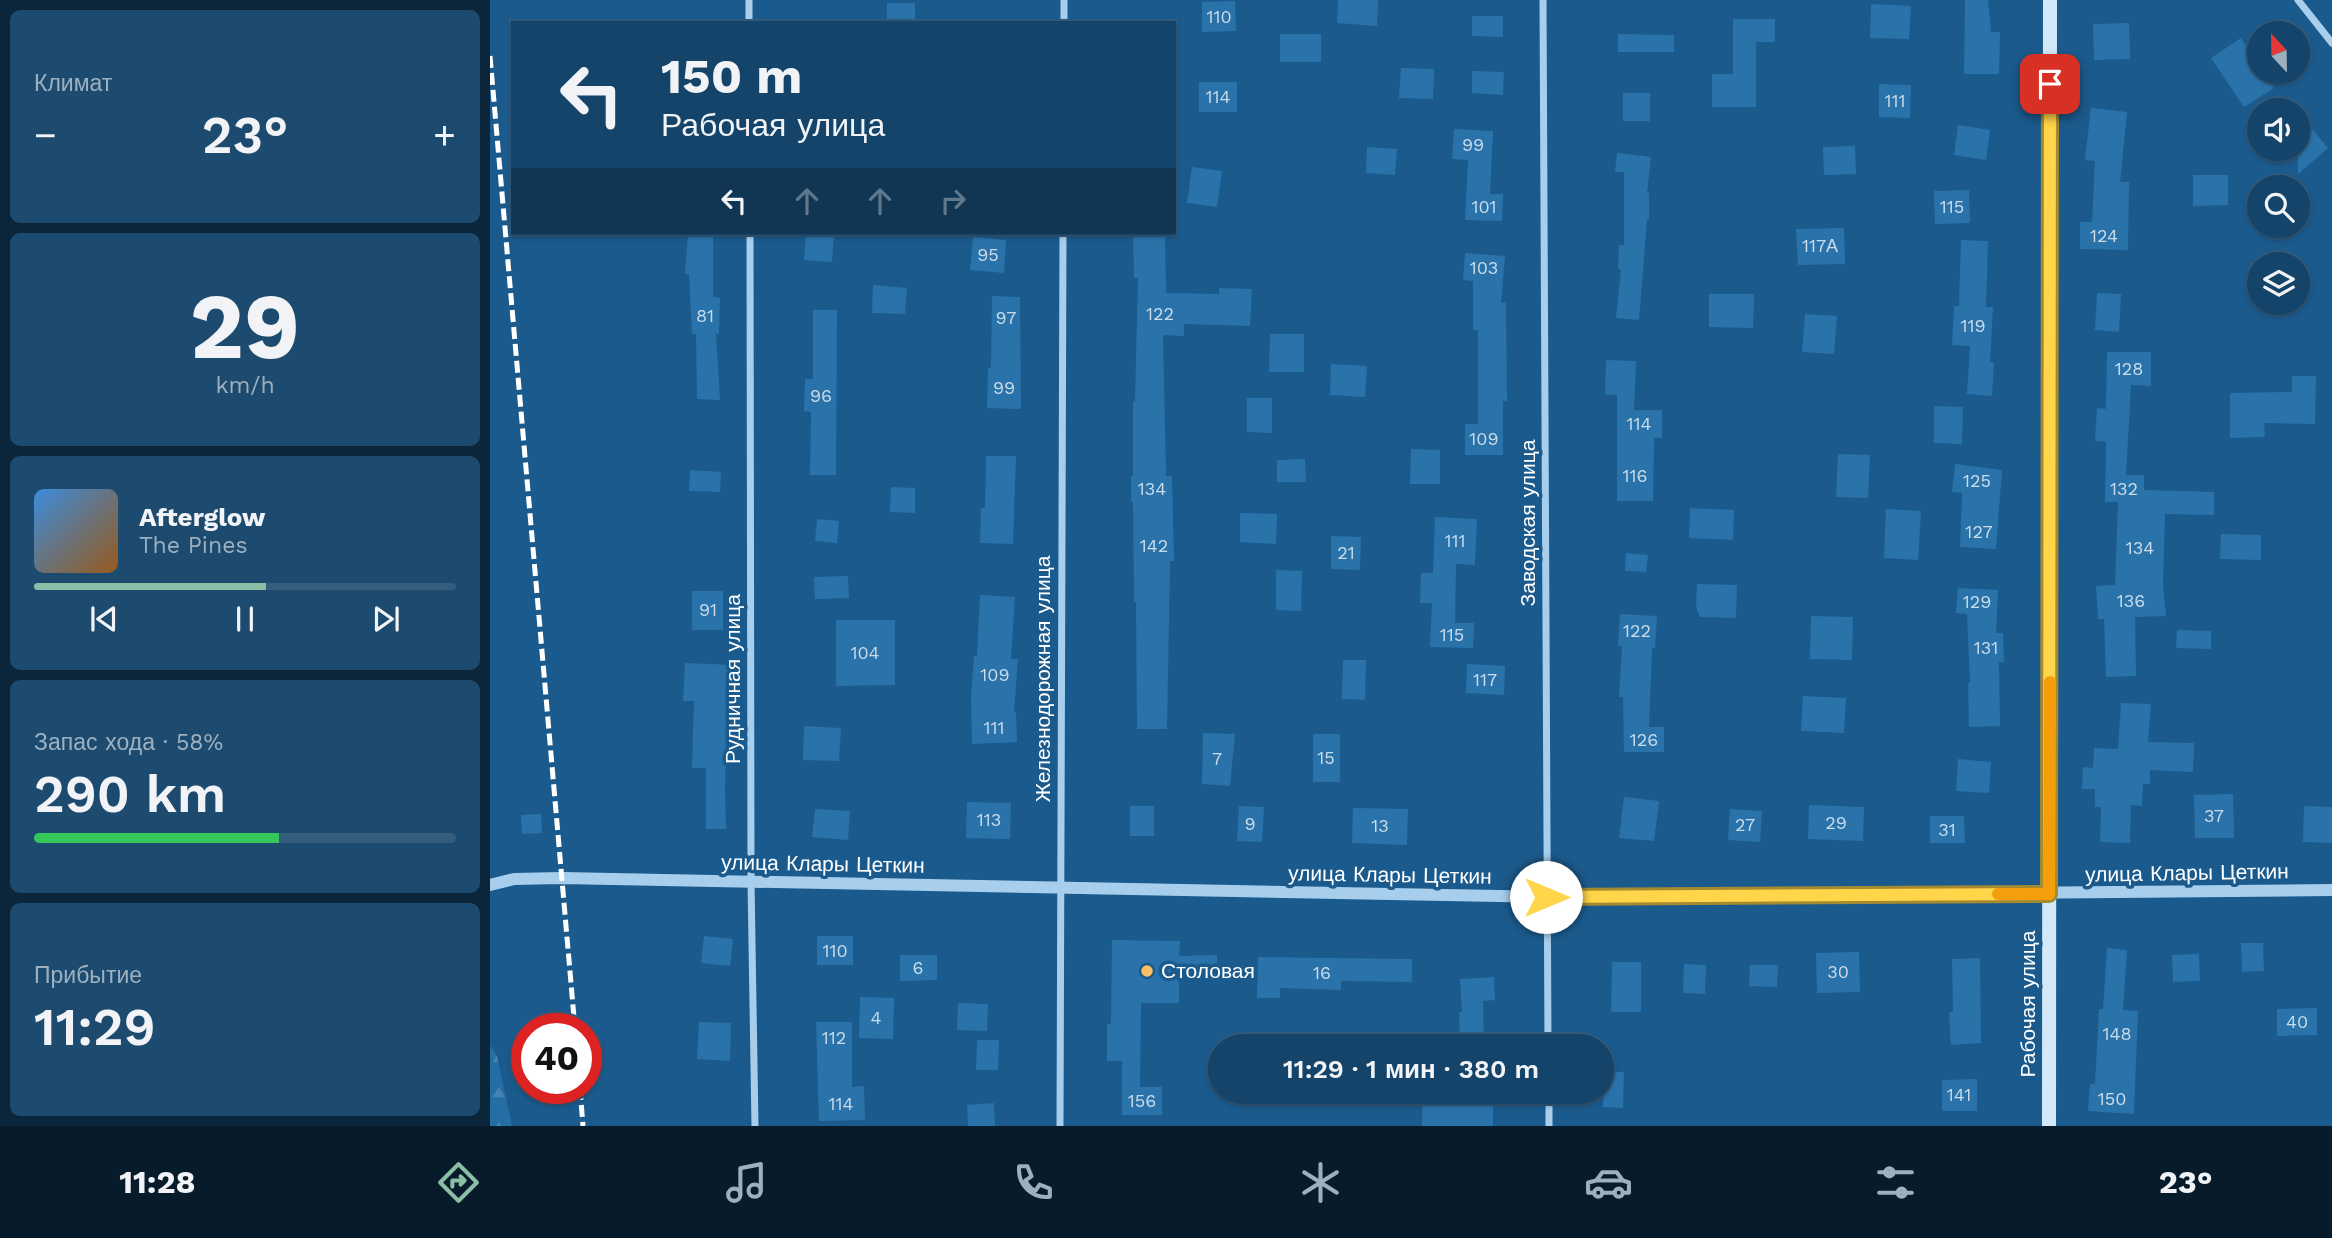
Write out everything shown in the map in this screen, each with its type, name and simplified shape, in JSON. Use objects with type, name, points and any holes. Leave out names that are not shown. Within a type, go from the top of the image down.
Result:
[{"type":"main road","name":"Рабочая улица","points":[[2049,1126],[2050,0]]},
{"type":"street","points":[[749,0],[749,21]]},
{"type":"street","points":[[1064,0],[1064,21]]},
{"type":"street","name":"Заводская улица","points":[[1543,0],[1548,1034]]},
{"type":"street","points":[[2298,0],[2332,44]]},
{"type":"street","name":"Рудничная улица","points":[[750,235],[751,882],[755,1126]]},
{"type":"street","name":"Железнодорожная улица","points":[[1060,1126],[1063,235]]},
{"type":"street","name":"улица Клары Цеткин","points":[[490,885],[514,879],[562,878],[1546,897],[2332,890]]},
{"type":"street","points":[[1549,1104],[1549,1126]]},
{"type":"green space","points":[[490,1045],[497,1056],[512,1126],[490,1126]]},
{"type":"building","points":[[1338,0],[1378,0],[1377,26],[1337,23]]},
{"type":"building","points":[[1965,0],[1988,0],[1991,32],[2000,32],[1999,74],[1964,74]]},
{"type":"building","points":[[1235,1],[1236,31],[1202,32],[1202,2]]},
{"type":"building","points":[[887,3],[915,3],[915,21],[887,21]]},
{"type":"building","points":[[1871,4],[1911,6],[1909,39],[1870,38]]},
{"type":"building","points":[[1472,16],[1503,16],[1503,37],[1472,36]]},
{"type":"building","points":[[1733,19],[1775,19],[1775,42],[1756,42],[1756,107],[1712,107],[1712,74],[1733,74]]},
{"type":"building","points":[[2129,23],[2130,59],[2094,60],[2093,24]]},
{"type":"building","points":[[1280,34],[1321,34],[1321,62],[1280,62]]},
{"type":"building","points":[[1618,34],[1674,35],[1674,52],[1618,52]]},
{"type":"building","points":[[2241,38],[2247,47],[2247,84],[2271,84],[2274,88],[2258,98],[2247,98],[2247,105],[2244,107],[2211,58]]},
{"type":"building","points":[[1401,68],[1434,69],[1433,99],[1399,98]]},
{"type":"building","points":[[1472,71],[1504,72],[1503,95],[1472,93]]},
{"type":"building","points":[[1199,82],[1237,82],[1237,112],[1199,112]]},
{"type":"building","points":[[1879,84],[1911,85],[1910,118],[1879,117]]},
{"type":"building","points":[[1623,93],[1650,93],[1650,121],[1623,121]]},
{"type":"building","points":[[2091,108],[2127,112],[2120,182],[2129,182],[2128,250],[2080,249],[2080,222],[2092,222],[2095,161],[2085,160]]},
{"type":"building","points":[[1958,125],[1990,130],[1986,160],[1954,155]]},
{"type":"building","points":[[2310,126],[2328,148],[2298,174],[2298,161],[2310,161]]},
{"type":"building","points":[[1454,129],[1493,131],[1490,194],[1503,194],[1502,221],[1465,220],[1468,160],[1452,159]]},
{"type":"building","points":[[1855,146],[1856,174],[1824,175],[1823,147]]},
{"type":"building","points":[[1367,147],[1397,149],[1395,175],[1366,173]]},
{"type":"building","points":[[1617,153],[1651,157],[1647,193],[1649,220],[1639,320],[1616,318],[1621,269],[1618,269],[1619,245],[1624,245],[1624,172],[1615,172]]},
{"type":"building","points":[[1192,167],[1222,171],[1217,207],[1187,203]]},
{"type":"building","points":[[2193,175],[2228,175],[2228,205],[2193,206]]},
{"type":"building","points":[[1969,190],[1970,223],[1935,224],[1934,191]]},
{"type":"building","points":[[1844,228],[1845,264],[1798,265],[1796,229]]},
{"type":"building","points":[[688,235],[713,235],[713,297],[720,298],[719,334],[716,334],[720,400],[697,399],[696,334],[692,334],[689,274],[685,274]]},
{"type":"building","points":[[806,235],[834,235],[832,262],[804,260]]},
{"type":"building","points":[[1133,235],[1165,235],[1166,293],[1219,294],[1219,288],[1252,289],[1250,326],[1184,324],[1184,336],[1163,335],[1166,476],[1172,476],[1174,561],[1170,561],[1167,729],[1137,729],[1136,602],[1131,502],[1138,278],[1134,278]]},
{"type":"building","points":[[973,237],[1006,240],[1004,273],[970,270]]},
{"type":"building","points":[[1961,240],[1988,241],[1986,307],[1993,307],[1990,362],[1994,363],[1992,396],[1967,394],[1970,346],[1952,345],[1954,306],[1959,306]]},
{"type":"building","points":[[1465,253],[1505,256],[1501,303],[1506,303],[1507,401],[1503,401],[1503,455],[1465,455],[1465,424],[1478,424],[1478,330],[1473,330],[1473,281],[1463,280]]},
{"type":"building","points":[[873,285],[907,288],[905,314],[872,313]]},
{"type":"building","points":[[2097,293],[2121,294],[2119,332],[2095,330]]},
{"type":"building","points":[[1709,294],[1754,294],[1753,328],[1709,327]]},
{"type":"building","points":[[992,296],[1020,297],[1021,409],[987,408],[988,368],[991,368]]},
{"type":"building","points":[[813,310],[837,310],[836,475],[810,475],[811,412],[804,411],[805,379],[813,379]]},
{"type":"building","points":[[1805,314],[1837,316],[1834,354],[1802,352]]},
{"type":"building","points":[[1270,334],[1304,334],[1304,372],[1269,372]]},
{"type":"building","points":[[2107,352],[2151,352],[2151,386],[2131,385],[2126,475],[2144,475],[2144,490],[2214,492],[2214,515],[2165,514],[2163,583],[2166,616],[2135,617],[2136,676],[2106,677],[2104,619],[2098,619],[2096,586],[2115,585],[2118,502],[2105,502],[2106,442],[2095,441],[2097,408],[2106,409]]},
{"type":"building","points":[[1606,360],[1636,361],[1634,410],[1662,410],[1662,438],[1654,438],[1653,501],[1617,501],[1617,395],[1605,394]]},
{"type":"building","points":[[1331,364],[1367,366],[1365,397],[1330,395]]},
{"type":"building","points":[[2292,376],[2316,376],[2315,424],[2264,423],[2265,437],[2230,438],[2230,393],[2292,392]]},
{"type":"building","points":[[1247,398],[1272,398],[1272,433],[1247,432]]},
{"type":"building","points":[[1934,406],[1963,407],[1962,444],[1934,443]]},
{"type":"building","points":[[1411,449],[1440,450],[1440,484],[1410,484]]},
{"type":"building","points":[[1838,454],[1870,455],[1868,498],[1836,497]]},
{"type":"building","points":[[986,456],[1016,456],[1013,544],[980,543],[981,508],[985,508]]},
{"type":"building","points":[[1305,459],[1306,482],[1277,482],[1277,460]]},
{"type":"building","points":[[1955,464],[2002,470],[1996,549],[1960,547],[1962,493],[1952,492]]},
{"type":"building","points":[[690,470],[721,472],[720,492],[689,491]]},
{"type":"building","points":[[891,487],[915,488],[915,513],[890,512]]},
{"type":"building","points":[[1690,508],[1734,510],[1733,540],[1689,538]]},
{"type":"building","points":[[1886,509],[1921,511],[1918,560],[1884,558]]},
{"type":"building","points":[[1240,513],[1277,514],[1276,544],[1240,542]]},
{"type":"building","points":[[1435,517],[1477,519],[1475,565],[1456,564],[1455,623],[1474,623],[1473,648],[1430,647],[1432,603],[1420,603],[1421,573],[1433,573]]},
{"type":"building","points":[[817,519],[839,521],[837,543],[815,541]]},
{"type":"building","points":[[2221,534],[2261,535],[2261,560],[2220,559]]},
{"type":"building","points":[[1331,536],[1361,537],[1360,570],[1331,569]]},
{"type":"building","points":[[1626,553],[1648,555],[1646,572],[1625,571]]},
{"type":"building","points":[[1276,570],[1302,571],[1301,611],[1276,610]]},
{"type":"building","points":[[848,576],[849,598],[815,599],[814,577]]},
{"type":"building","points":[[1697,584],[1737,585],[1736,618],[1700,617],[1696,607]]},
{"type":"building","points":[[1958,588],[1998,590],[1996,633],[2003,633],[2004,662],[1999,662],[2000,726],[1969,727],[1967,614],[1956,613]]},
{"type":"building","points":[[692,591],[723,591],[723,630],[692,630]]},
{"type":"building","points":[[980,595],[1015,597],[1011,659],[1018,659],[1014,712],[1017,742],[972,744],[971,695],[974,656],[977,656]]},
{"type":"building","points":[[1620,614],[1657,616],[1655,648],[1652,648],[1649,727],[1664,727],[1664,752],[1624,752],[1623,697],[1619,697],[1622,646],[1618,646]]},
{"type":"building","points":[[1811,616],[1853,617],[1852,660],[1810,659]]},
{"type":"building","points":[[836,620],[895,620],[895,685],[836,686]]},
{"type":"building","points":[[2177,630],[2211,631],[2211,649],[2176,648]]},
{"type":"building","points":[[1343,660],[1366,660],[1365,700],[1342,699]]},
{"type":"building","points":[[685,663],[736,665],[734,703],[727,703],[726,829],[706,829],[706,768],[692,768],[694,701],[683,701]]},
{"type":"building","points":[[1467,664],[1505,666],[1504,695],[1466,693]]},
{"type":"building","points":[[1803,696],[1846,698],[1844,733],[1801,731]]},
{"type":"building","points":[[2121,703],[2151,704],[2148,742],[2194,743],[2193,772],[2150,770],[2150,784],[2143,784],[2142,806],[2131,805],[2130,843],[2100,842],[2101,807],[2095,807],[2095,789],[2082,789],[2083,767],[2093,768],[2094,748],[2118,749]]},
{"type":"building","points":[[804,726],[841,728],[839,761],[803,760]]},
{"type":"building","points":[[1203,733],[1235,734],[1230,786],[1202,784]]},
{"type":"building","points":[[1313,734],[1340,734],[1340,782],[1313,782]]},
{"type":"building","points":[[1958,759],[1991,762],[1989,793],[1956,791]]},
{"type":"building","points":[[2233,794],[2234,838],[2195,838],[2194,795]]},
{"type":"building","points":[[1624,797],[1659,801],[1654,841],[1619,838]]},
{"type":"building","points":[[967,802],[1011,803],[1010,839],[966,838]]},
{"type":"building","points":[[1809,805],[1864,807],[1863,841],[1808,839]]},
{"type":"building","points":[[1130,806],[1154,806],[1154,836],[1130,836]]},
{"type":"building","points":[[1239,806],[1264,807],[1262,842],[1237,841]]},
{"type":"building","points":[[2304,806],[2332,807],[2332,843],[2303,842]]},
{"type":"building","points":[[1353,808],[1408,809],[1407,845],[1352,843]]},
{"type":"building","points":[[815,809],[850,811],[848,840],[812,837]]},
{"type":"building","points":[[1730,809],[1762,811],[1760,842],[1728,840]]},
{"type":"building","points":[[541,814],[542,833],[522,834],[521,815]]},
{"type":"building","points":[[1930,816],[1964,816],[1965,843],[1930,843]]},
{"type":"building","points":[[704,936],[733,939],[730,966],[701,963]]},
{"type":"building","points":[[817,936],[853,936],[853,965],[817,965]]},
{"type":"building","points":[[1112,940],[1180,941],[1179,956],[1217,955],[1217,973],[1179,973],[1179,1003],[1141,1003],[1140,1087],[1162,1087],[1162,1115],[1122,1115],[1122,1061],[1107,1061],[1107,1024],[1111,1024]]},
{"type":"building","points":[[2241,943],[2263,943],[2264,971],[2242,972]]},
{"type":"building","points":[[2107,948],[2127,950],[2123,1010],[2138,1011],[2134,1114],[2088,1111],[2090,1084],[2095,1084],[2099,1009],[2103,1009]]},
{"type":"building","points":[[1859,952],[1860,992],[1817,993],[1816,953]]},
{"type":"building","points":[[2199,954],[2200,981],[2173,982],[2172,955]]},
{"type":"building","points":[[900,955],[937,955],[937,980],[900,981]]},
{"type":"building","points":[[1258,957],[1412,959],[1412,982],[1341,981],[1341,990],[1280,988],[1280,998],[1257,998]]},
{"type":"building","points":[[1980,958],[1981,1043],[1951,1045],[1949,1012],[1953,1012],[1952,959]]},
{"type":"building","points":[[1612,962],[1641,962],[1641,1012],[1611,1012]]},
{"type":"building","points":[[1684,964],[1706,965],[1705,994],[1683,993]]},
{"type":"building","points":[[1750,965],[1778,965],[1777,987],[1749,986]]},
{"type":"building","points":[[1494,977],[1495,1000],[1483,1001],[1484,1034],[1460,1034],[1459,1012],[1462,1012],[1460,979]]},
{"type":"building","points":[[860,997],[894,998],[893,1039],[859,1038]]},
{"type":"building","points":[[958,1003],[988,1004],[987,1031],[957,1030]]},
{"type":"building","points":[[2317,1008],[2317,1035],[2277,1036],[2277,1009]]},
{"type":"building","points":[[699,1022],[731,1023],[730,1061],[697,1059]]},
{"type":"building","points":[[816,1022],[852,1022],[852,1087],[864,1086],[865,1120],[819,1121]]},
{"type":"building","points":[[977,1040],[999,1040],[998,1070],[976,1070]]},
{"type":"building","points":[[1614,1072],[1624,1072],[1623,1108],[1603,1107],[1603,1104],[1614,1104]]},
{"type":"building","points":[[1977,1079],[1977,1111],[1942,1111],[1942,1080]]},
{"type":"building","points":[[994,1103],[995,1126],[968,1126],[967,1105]]},
{"type":"building","points":[[1423,1104],[1493,1104],[1493,1126],[1422,1126]]},
{"type":"railway","points":[[490,56],[574,1013]]},
{"type":"railway","points":[[581,1104],[583,1126]]},
{"type":"slow traffic","points":[[1998,894],[2049,894],[2050,682]]},
{"type":"place","name":"Столовая","points":[[1147,971]]},
{"type":"route","points":[[1546,897],[2049,894],[2050,84]]}]
